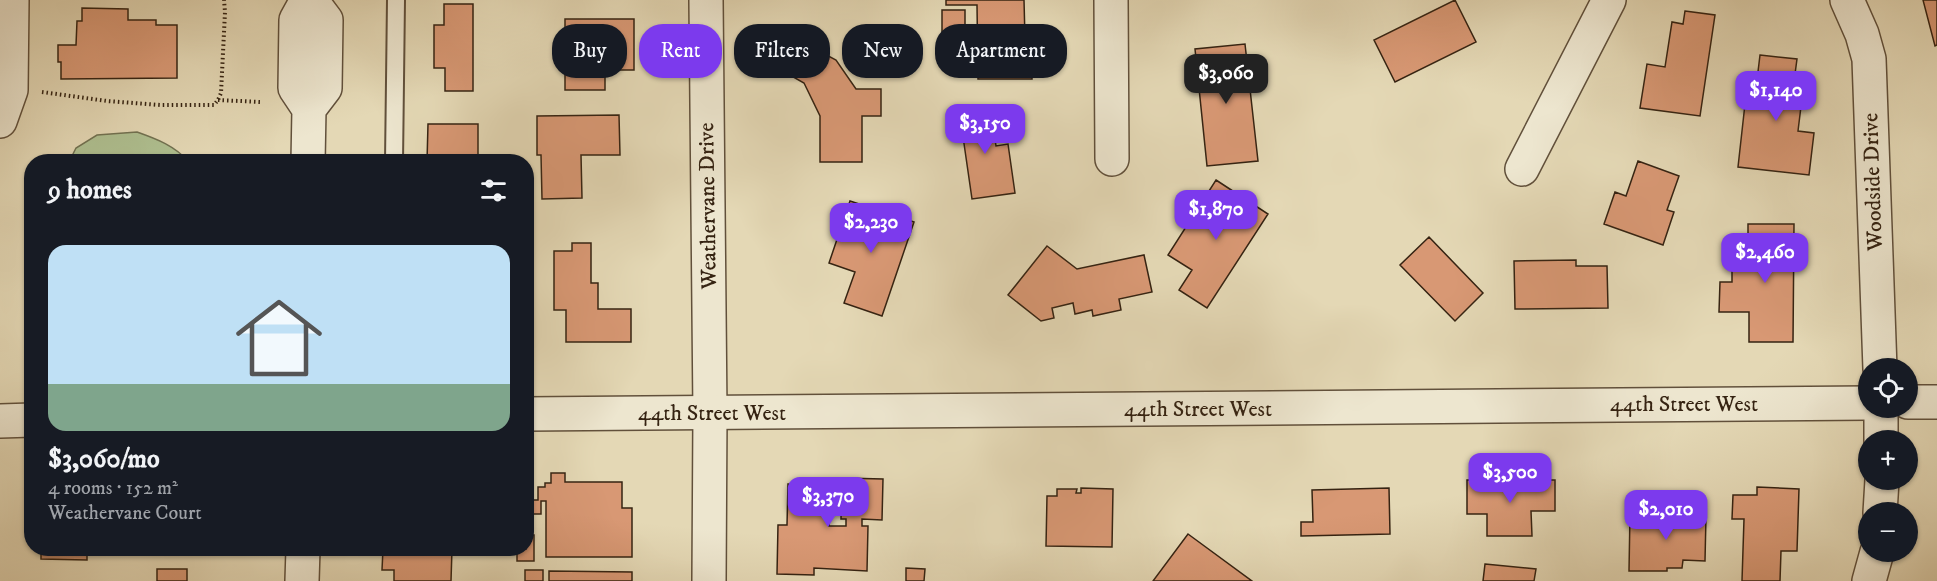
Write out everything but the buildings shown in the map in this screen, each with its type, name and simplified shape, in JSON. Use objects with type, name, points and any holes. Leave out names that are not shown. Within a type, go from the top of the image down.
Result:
[{"type":"street","points":[[0,121],[11,90],[12,0]]},
{"type":"street","points":[[308,154],[309,109],[295,88],[296,20],[309,0]]},
{"type":"street","name":"Weathervane Drive","points":[[706,0],[710,413],[709,581]]},
{"type":"street","points":[[1111,0],[1112,159]]},
{"type":"street","points":[[1522,169],[1609,0]]},
{"type":"street","name":"Woodside Drive","points":[[1846,0],[1862,34],[1869,59],[1880,358]]},
{"type":"street","points":[[1918,402],[1937,402]]},
{"type":"street","name":"44th Street West","points":[[534,414],[1858,403]]},
{"type":"street","points":[[0,421],[24,420]]},
{"type":"street","points":[[302,581],[303,556]]},
{"type":"street","points":[[1869,581],[1874,562]]},
{"type":"lane","points":[[394,154],[396,0]]},
{"type":"path","points":[[42,92],[107,101],[204,107],[214,105],[220,93],[224,0]]},
{"type":"path","points":[[218,100],[261,102]]},
{"type":"green space","points":[[137,132],[159,140],[181,154],[73,154],[76,148],[97,135]]}]
